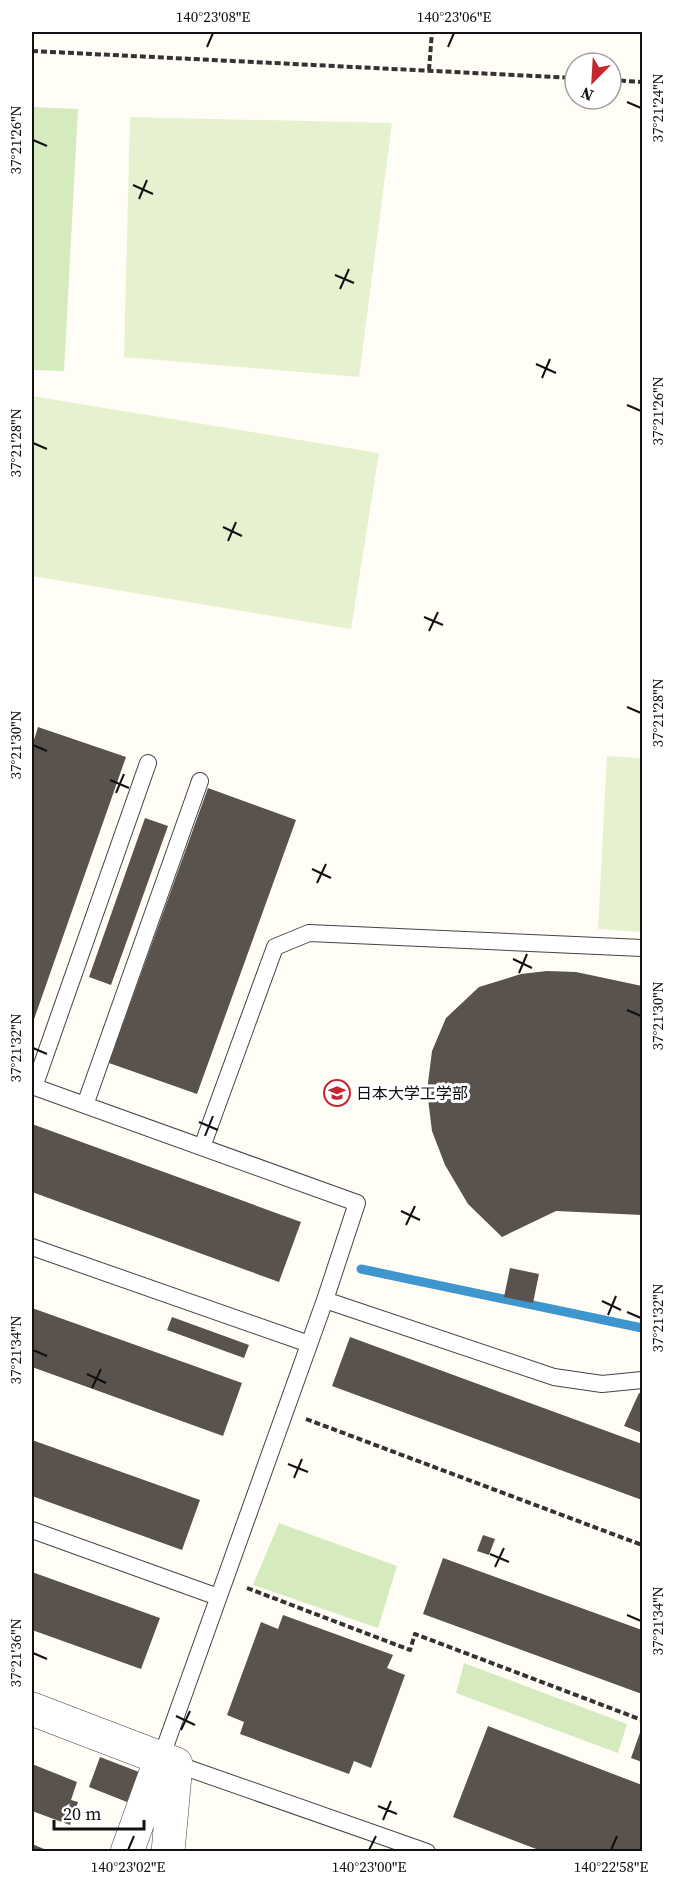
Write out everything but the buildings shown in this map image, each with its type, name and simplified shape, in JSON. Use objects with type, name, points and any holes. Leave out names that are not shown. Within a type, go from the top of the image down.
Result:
[{"type":"street","points":[[32,1709],[169,1761]]},
{"type":"street","points":[[127,1851],[169,1761]]},
{"type":"street","points":[[168,1851],[169,1761]]},
{"type":"lane","points":[[148,763],[33,1086],[357,1203],[325,1300],[218,1597],[169,1761],[427,1851]]},
{"type":"lane","points":[[85,1105],[200,781]]},
{"type":"lane","points":[[202,1147],[275,947],[309,933],[642,948]]},
{"type":"lane","points":[[32,1246],[309,1344]]},
{"type":"lane","points":[[325,1300],[554,1377],[602,1384],[642,1380]]},
{"type":"lane","points":[[32,1530],[218,1597]]},
{"type":"path","points":[[427,70],[432,32]]},
{"type":"path","points":[[32,51],[563,77]]},
{"type":"path","points":[[623,81],[642,82]]},
{"type":"path","points":[[285,1411],[642,1545]]},
{"type":"path","points":[[225,1580],[410,1650],[415,1634],[642,1720]]},
{"type":"green space","points":[[32,107],[78,109],[64,371],[32,370]]},
{"type":"green space","points":[[130,117],[392,123],[359,377],[124,357]]},
{"type":"green space","points":[[32,396],[379,453],[351,629],[32,576]]},
{"type":"green space","points":[[607,756],[642,758],[642,932],[598,929]]},
{"type":"green space","points":[[279,1523],[397,1566],[378,1628],[253,1585]]},
{"type":"green space","points":[[464,1663],[627,1724],[618,1753],[456,1693]]},
{"type":"waterway","points":[[361,1269],[642,1328]]},
{"type":"place","name":"日本大学工学部","points":[[337,1093]]}]
